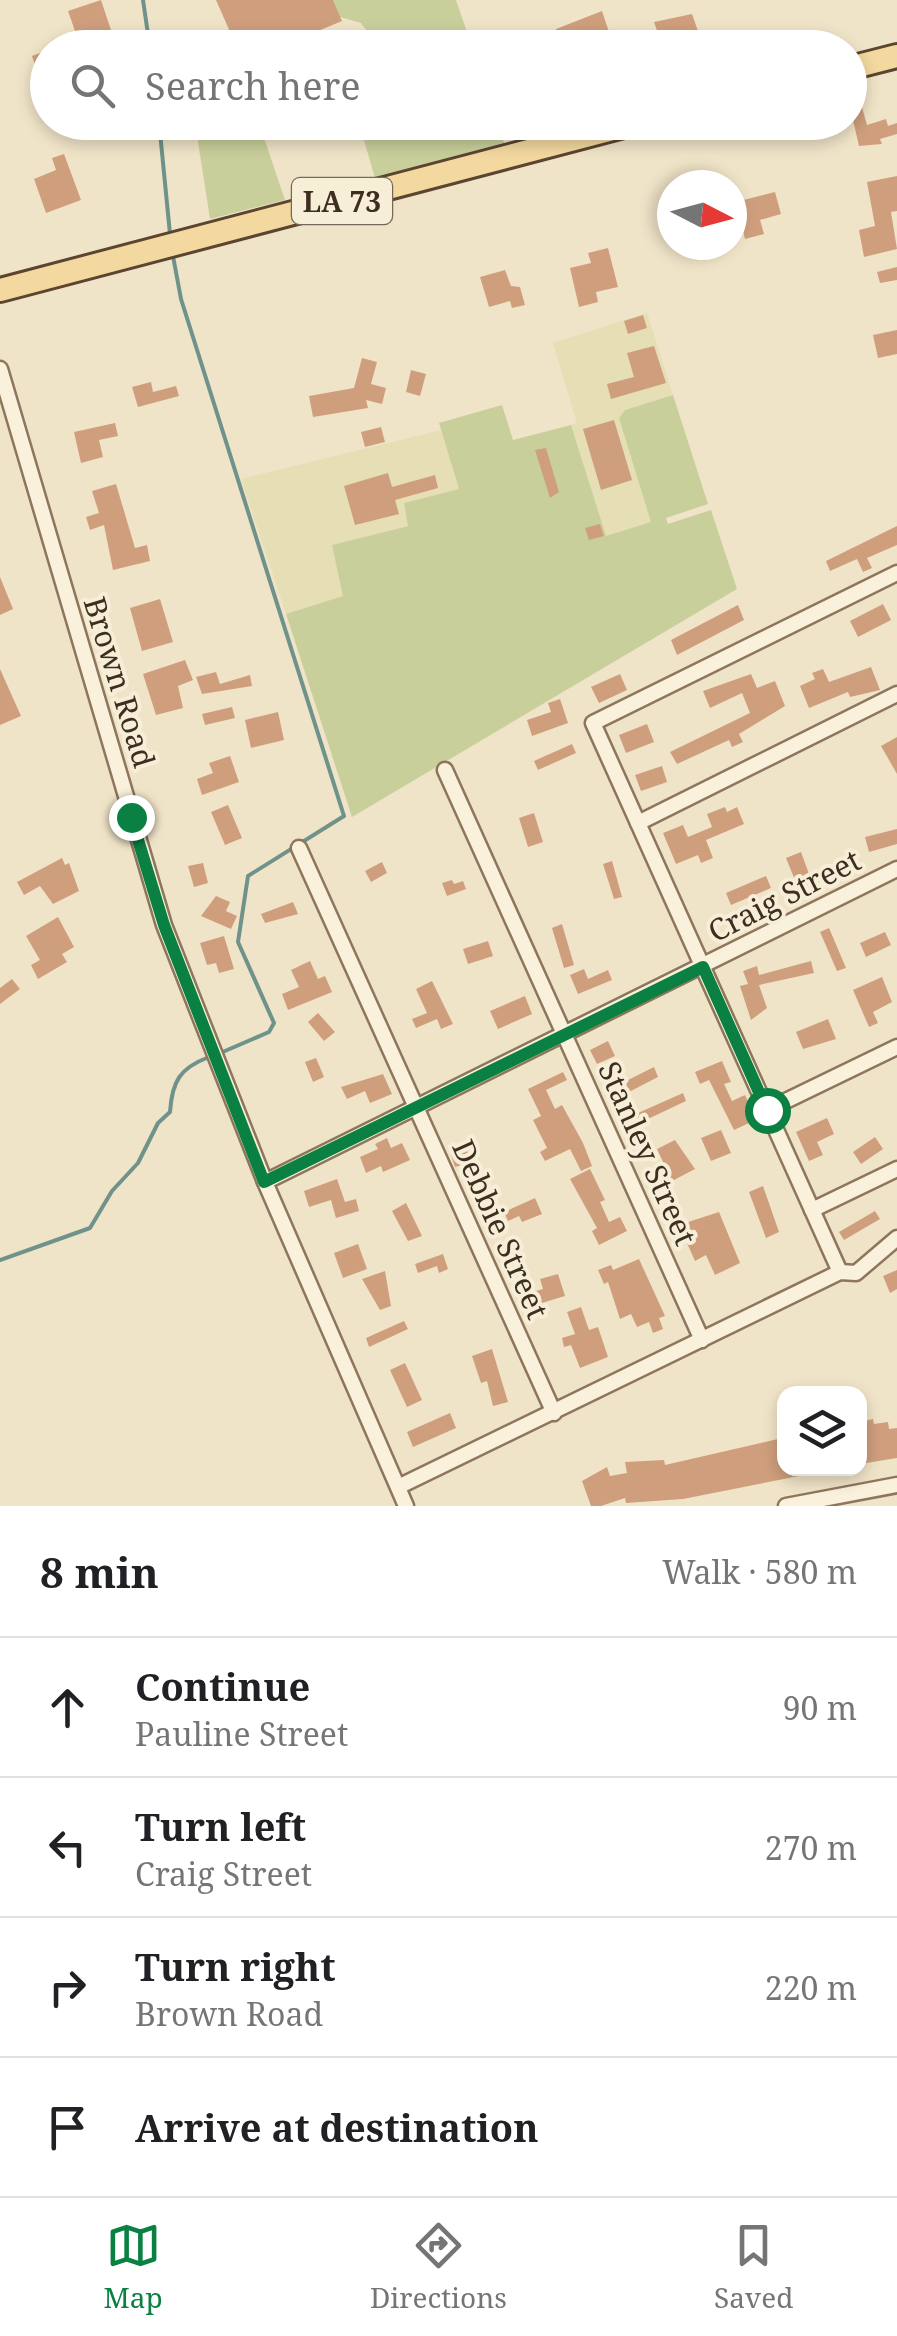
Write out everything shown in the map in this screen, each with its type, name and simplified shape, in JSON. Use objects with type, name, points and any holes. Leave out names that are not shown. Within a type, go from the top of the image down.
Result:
[{"type":"main road","points":[[867,64],[897,56]]},
{"type":"main road","name":"LA 73","points":[[0,290],[571,140]]},
{"type":"street","name":"Brown Road","points":[[0,369],[164,925],[264,1182],[406,1506]]},
{"type":"street","points":[[848,1272],[812,1210],[593,723],[897,573]]},
{"type":"street","points":[[638,823],[897,694]]},
{"type":"street","name":"Stanley Street","points":[[444,770],[702,1340]]},
{"type":"street","name":"Debbie Street","points":[[299,848],[554,1414]]},
{"type":"street","name":"Craig Street","points":[[264,1182],[897,869]]},
{"type":"street","points":[[767,1110],[897,1048]]},
{"type":"street","points":[[812,1210],[897,1169]]},
{"type":"street","points":[[400,1486],[848,1272],[897,1238]]},
{"type":"street","points":[[786,1506],[897,1485]]},
{"type":"shaded area","points":[[647,313],[673,395],[625,410],[619,418],[652,522],[606,537],[571,425],[577,423],[553,343]]},
{"type":"shaded area","points":[[441,430],[459,489],[404,503],[409,525],[333,545],[343,596],[286,614],[241,479]]},
{"type":"green space","points":[[333,0],[456,0],[466,30],[366,30],[361,23],[340,17]]},
{"type":"green space","points":[[198,140],[265,140],[285,200],[210,219]]},
{"type":"green space","points":[[364,140],[503,140],[505,145],[375,178]]},
{"type":"green space","points":[[673,395],[708,504],[666,518],[668,524],[711,510],[737,589],[352,817],[286,614],[343,596],[332,545],[408,526],[404,503],[459,489],[439,423],[502,405],[513,440],[571,425],[606,536],[651,522],[619,418],[625,410]]},
{"type":"building","points":[[101,0],[111,30],[75,30],[68,11]]},
{"type":"building","points":[[216,0],[333,0],[342,21],[320,30],[229,30]]},
{"type":"building","points":[[602,11],[608,30],[556,30]]},
{"type":"building","points":[[692,14],[698,30],[657,30],[654,22]]},
{"type":"building","points":[[886,119],[888,126],[897,123],[897,134],[880,139],[882,144],[859,146],[858,140],[867,140],[867,125]]},
{"type":"building","points":[[64,154],[81,200],[46,213],[34,179],[56,170],[52,158]]},
{"type":"building","points":[[897,176],[897,211],[891,212],[897,249],[864,257],[859,230],[875,226],[867,182]]},
{"type":"building","points":[[775,192],[781,214],[760,220],[764,234],[747,238],[747,199]]},
{"type":"building","points":[[608,248],[618,287],[596,292],[598,302],[579,307],[570,268],[591,263],[588,253]]},
{"type":"building","points":[[897,267],[897,280],[880,283],[877,272]]},
{"type":"building","points":[[505,270],[511,286],[520,287],[525,305],[512,308],[510,301],[489,307],[480,277]]},
{"type":"building","points":[[643,315],[647,328],[628,334],[624,321]]},
{"type":"building","points":[[897,330],[897,354],[878,358],[873,335]]},
{"type":"building","points":[[654,346],[666,383],[611,399],[607,384],[634,377],[627,353]]},
{"type":"building","points":[[362,358],[377,362],[371,384],[386,388],[382,404],[366,400],[368,408],[313,417],[309,396],[354,388]]},
{"type":"building","points":[[411,370],[426,374],[420,396],[406,392]]},
{"type":"building","points":[[151,382],[153,392],[176,386],[179,396],[138,407],[132,387]]},
{"type":"building","points":[[614,420],[632,480],[601,490],[583,429]]},
{"type":"building","points":[[115,423],[118,436],[99,440],[103,457],[81,463],[74,432]]},
{"type":"building","points":[[381,427],[385,442],[365,447],[361,432]]},
{"type":"building","points":[[546,448],[559,492],[550,498],[535,450]]},
{"type":"building","points":[[388,473],[392,487],[435,475],[438,488],[395,500],[399,514],[355,525],[344,486]]},
{"type":"building","points":[[116,484],[135,548],[147,545],[150,561],[113,570],[104,525],[90,530],[86,517],[99,513],[92,491]]},
{"type":"building","points":[[600,524],[604,536],[589,540],[585,528]]},
{"type":"building","points":[[897,526],[897,545],[867,558],[872,568],[863,572],[857,559],[830,571],[826,561]]},
{"type":"building","points":[[0,577],[13,609],[0,615]]},
{"type":"building","points":[[160,599],[173,642],[142,651],[130,608]]},
{"type":"building","points":[[883,604],[891,620],[858,637],[850,621]]},
{"type":"building","points":[[738,605],[744,620],[677,655],[671,640]]},
{"type":"building","points":[[185,660],[193,680],[178,686],[183,708],[156,715],[143,674]]},
{"type":"building","points":[[871,667],[880,690],[850,697],[848,692],[809,708],[800,686],[815,679],[812,673],[823,669],[829,682]]},
{"type":"building","points":[[0,669],[21,716],[0,725]]},
{"type":"building","points":[[216,672],[220,684],[250,675],[252,686],[202,694],[196,677]]},
{"type":"building","points":[[620,674],[627,690],[599,703],[591,687]]},
{"type":"building","points":[[751,674],[757,688],[775,681],[785,706],[739,734],[743,742],[732,747],[729,740],[677,764],[670,752],[750,713],[742,693],[710,708],[703,691]]},
{"type":"building","points":[[560,699],[568,723],[532,736],[527,720],[551,712],[548,703]]},
{"type":"building","points":[[232,707],[235,718],[205,725],[202,714]]},
{"type":"building","points":[[278,712],[284,740],[251,748],[245,720]]},
{"type":"building","points":[[647,724],[654,742],[626,753],[619,735]]},
{"type":"building","points":[[897,737],[897,774],[881,746]]},
{"type":"building","points":[[572,744],[576,753],[538,770],[534,761]]},
{"type":"building","points":[[230,756],[239,782],[202,795],[197,779],[213,773],[209,763]]},
{"type":"building","points":[[662,766],[667,782],[641,791],[635,775]]},
{"type":"building","points":[[228,805],[242,838],[225,845],[211,812]]},
{"type":"building","points":[[725,807],[727,812],[737,807],[744,824],[706,840],[713,858],[701,863],[698,855],[676,864],[663,833],[683,825],[688,837],[712,827],[707,814]]},
{"type":"building","points":[[534,813],[543,842],[528,847],[519,818]]},
{"type":"building","points":[[897,829],[897,844],[869,852],[865,837]]},
{"type":"building","points":[[801,852],[809,874],[815,871],[819,882],[799,890],[786,858]]},
{"type":"building","points":[[62,858],[65,865],[69,863],[79,891],[53,904],[40,886],[24,895],[17,882]]},
{"type":"building","points":[[612,861],[622,897],[614,899],[603,864]]},
{"type":"building","points":[[382,862],[387,873],[371,882],[365,871]]},
{"type":"building","points":[[203,863],[208,883],[194,887],[188,866]]},
{"type":"building","points":[[766,876],[771,888],[731,905],[726,893]]},
{"type":"building","points":[[452,880],[454,884],[463,881],[466,889],[447,896],[442,883]]},
{"type":"building","points":[[216,896],[230,902],[226,911],[237,916],[231,929],[201,916]]},
{"type":"building","points":[[293,902],[298,914],[265,923],[261,914]]},
{"type":"building","points":[[58,917],[74,947],[62,954],[67,962],[38,979],[31,965],[40,960],[26,936]]},
{"type":"building","points":[[562,924],[574,965],[564,968],[552,928]]},
{"type":"building","points":[[829,928],[846,968],[837,971],[820,932]]},
{"type":"building","points":[[885,932],[891,945],[866,957],[860,943]]},
{"type":"building","points":[[224,936],[234,969],[219,973],[216,963],[207,965],[200,943]]},
{"type":"building","points":[[488,941],[493,956],[468,964],[463,949]]},
{"type":"building","points":[[310,961],[318,979],[325,976],[332,992],[288,1010],[282,994],[299,987],[291,970]]},
{"type":"building","points":[[811,961],[814,973],[759,985],[767,1008],[751,1020],[740,986],[748,984],[743,971],[757,966],[759,975]]},
{"type":"building","points":[[584,969],[588,979],[608,970],[612,980],[578,994],[570,975]]},
{"type":"building","points":[[882,977],[892,1002],[873,1012],[878,1023],[869,1027],[853,990]]},
{"type":"building","points":[[12,979],[20,989],[0,1004],[0,988]]},
{"type":"building","points":[[432,981],[453,1024],[441,1029],[437,1019],[416,1028],[412,1019],[427,1013],[416,989]]},
{"type":"building","points":[[525,996],[532,1014],[498,1029],[490,1011]]},
{"type":"building","points":[[318,1013],[335,1032],[324,1041],[308,1022]]},
{"type":"building","points":[[828,1019],[836,1039],[803,1049],[796,1032]]},
{"type":"building","points":[[608,1041],[615,1056],[597,1064],[590,1050]]},
{"type":"building","points":[[316,1058],[324,1077],[313,1082],[305,1062]]},
{"type":"building","points":[[722,1061],[731,1082],[724,1084],[732,1101],[745,1095],[754,1115],[747,1118],[749,1123],[734,1130],[709,1080],[700,1084],[695,1072]]},
{"type":"building","points":[[654,1067],[658,1077],[629,1092],[624,1082]]},
{"type":"building","points":[[563,1072],[567,1080],[546,1090],[555,1109],[562,1105],[583,1143],[592,1166],[581,1171],[570,1149],[545,1161],[540,1152],[547,1148],[533,1120],[541,1116],[528,1089]]},
{"type":"building","points":[[383,1074],[392,1094],[370,1103],[365,1091],[347,1099],[341,1087]]},
{"type":"building","points":[[683,1093],[686,1101],[633,1126],[629,1117]]},
{"type":"building","points":[[827,1118],[834,1134],[817,1142],[823,1155],[809,1161],[796,1132]]},
{"type":"building","points":[[721,1130],[731,1153],[711,1161],[701,1138]]},
{"type":"building","points":[[875,1137],[883,1149],[861,1164],[853,1152]]},
{"type":"building","points":[[387,1138],[391,1148],[402,1143],[410,1160],[383,1172],[381,1166],[366,1173],[360,1157],[378,1149],[375,1144]]},
{"type":"building","points":[[675,1140],[695,1169],[672,1181],[657,1149]]},
{"type":"building","points":[[467,1150],[471,1162],[455,1167],[451,1155]]},
{"type":"building","points":[[590,1169],[605,1200],[600,1202],[609,1222],[620,1217],[627,1231],[599,1245],[592,1231],[597,1228],[570,1179]]},
{"type":"building","points":[[337,1179],[345,1202],[356,1199],[359,1211],[336,1218],[331,1200],[309,1207],[304,1191]]},
{"type":"building","points":[[763,1186],[779,1232],[766,1238],[749,1192]]},
{"type":"building","points":[[535,1198],[542,1214],[522,1222],[519,1216],[508,1221],[504,1212]]},
{"type":"building","points":[[406,1203],[422,1236],[408,1241],[392,1211]]},
{"type":"building","points":[[875,1211],[880,1219],[844,1240],[839,1232]]},
{"type":"building","points":[[719,1212],[740,1263],[715,1275],[706,1255],[695,1261],[679,1225]]},
{"type":"building","points":[[358,1244],[367,1269],[343,1278],[334,1253]]},
{"type":"building","points":[[443,1254],[448,1269],[439,1273],[437,1266],[418,1273],[415,1264]]},
{"type":"building","points":[[639,1259],[665,1316],[659,1318],[663,1329],[653,1333],[649,1322],[637,1327],[631,1314],[620,1319],[608,1282],[604,1284],[598,1270],[611,1265],[613,1270]]},
{"type":"building","points":[[897,1270],[897,1289],[890,1293],[883,1276]]},
{"type":"building","points":[[385,1271],[391,1306],[380,1310],[362,1279]]},
{"type":"building","points":[[558,1274],[565,1296],[535,1305],[532,1292],[543,1289],[540,1279]]},
{"type":"building","points":[[581,1307],[589,1330],[598,1327],[608,1357],[580,1368],[571,1345],[564,1347],[562,1338],[575,1334],[567,1312]]},
{"type":"building","points":[[404,1321],[408,1329],[369,1347],[366,1338]]},
{"type":"building","points":[[492,1349],[508,1402],[493,1406],[487,1381],[481,1383],[472,1356]]},
{"type":"building","points":[[405,1363],[422,1400],[407,1407],[390,1370]]},
{"type":"building","points":[[450,1413],[456,1428],[413,1447],[407,1432]]},
{"type":"building","points":[[873,1419],[874,1424],[888,1422],[889,1429],[897,1428],[897,1458],[867,1463],[867,1420]]},
{"type":"building","points":[[777,1439],[777,1476],[799,1476],[683,1499],[626,1503],[625,1498],[591,1506],[582,1481],[607,1467],[610,1476],[627,1473],[625,1462],[664,1460],[665,1465]]},
{"type":"waterway","points":[[143,0],[147,30]]},
{"type":"waterway","points":[[161,140],[170,234]]},
{"type":"waterway","points":[[173,256],[181,299],[344,816],[248,876],[238,942],[274,1023],[269,1032],[218,1054]]},
{"type":"waterway","points":[[0,1260],[90,1228],[112,1191],[138,1163],[158,1123],[170,1112],[179,1077],[209,1057]]},
{"type":"route","points":[[131,817],[164,925],[264,1182],[703,967],[767,1110]]}]
